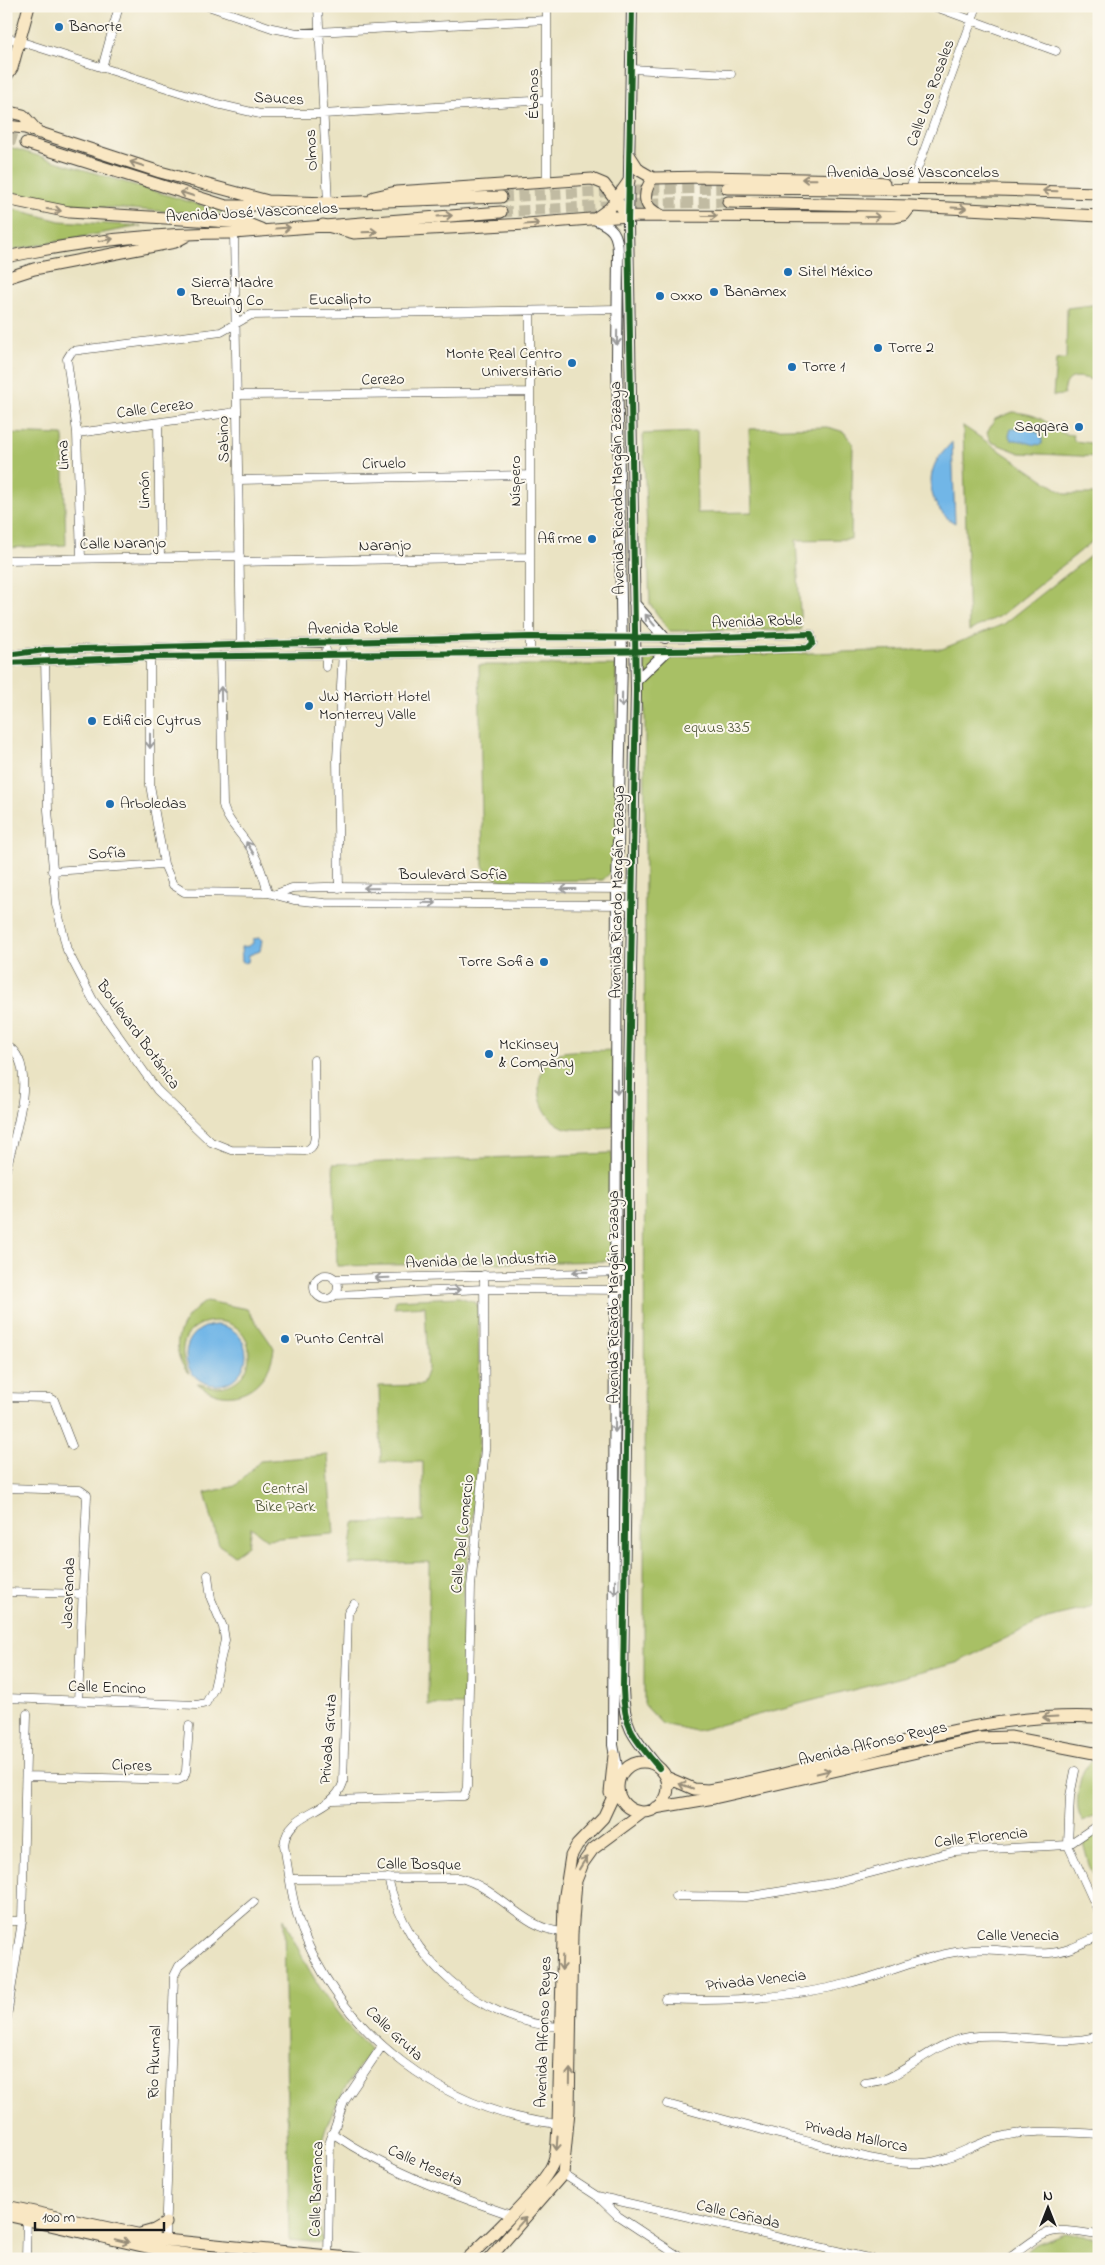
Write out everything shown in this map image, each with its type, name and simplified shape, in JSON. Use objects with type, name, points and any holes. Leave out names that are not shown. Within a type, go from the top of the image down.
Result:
[{"type":"main road","points":[[8,72],[29,6]]},
{"type":"main road","points":[[6,111],[23,115],[39,133]]},
{"type":"main road","points":[[6,126],[39,133],[160,172],[268,201]]},
{"type":"main road","points":[[26,143],[226,206],[250,206],[268,201]]},
{"type":"main road","points":[[630,156],[639,170],[653,178],[705,176],[865,181],[910,189]]},
{"type":"main road","points":[[653,178],[646,186],[645,198],[650,209],[661,215]]},
{"type":"main road","points":[[366,202],[396,192],[596,180],[604,184],[628,216]]},
{"type":"main road","points":[[594,219],[603,214],[615,201],[629,180]]},
{"type":"main road","name":"Avenida José Vasconcelos","points":[[727,188],[1099,193]]},
{"type":"main road","name":"Avenida José Vasconcelos","points":[[268,201],[328,203],[501,196]]},
{"type":"main road","points":[[6,199],[50,210],[246,222],[263,230]]},
{"type":"main road","name":"Avenida José Vasconcelos","points":[[728,202],[911,206],[1099,216]]},
{"type":"main road","points":[[322,225],[354,233],[661,215],[895,217],[904,215],[911,206]]},
{"type":"main road","name":"Avenida José Vasconcelos","points":[[6,257],[119,238],[191,232],[234,233],[501,212]]},
{"type":"main road","points":[[6,278],[34,269],[175,242],[191,232]]},
{"type":"main road","name":"Avenida Alfonso Reyes","points":[[663,1772],[694,1789],[708,1790],[958,1728],[1030,1718],[1099,1717]]},
{"type":"main road","name":"Avenida Alfonso Reyes","points":[[656,1808],[714,1798],[979,1738],[1010,1737],[1099,1754]]},
{"type":"main road","points":[[610,1806],[614,1754]]},
{"type":"main road","points":[[642,1762],[663,1772],[667,1793],[664,1801],[656,1808],[643,1812],[628,1808],[623,1802],[618,1783],[624,1769],[632,1764],[642,1762]]},
{"type":"main road","name":"Avenida Alfonso Reyes","points":[[468,2259],[545,2177],[553,2163],[557,2150],[564,1900],[571,1856],[577,1845],[603,1818],[610,1806],[618,1783]]},
{"type":"main road","name":"Avenida Alfonso Reyes","points":[[563,2174],[570,2111],[572,1934],[576,1881],[583,1863],[593,1849],[643,1812]]},
{"type":"main road","points":[[488,2259],[563,2174]]},
{"type":"main road","points":[[6,2206],[27,2215],[164,2250],[228,2259]]},
{"type":"main road","points":[[6,2215],[27,2215],[137,2235],[164,2250],[360,2259]]},
{"type":"main road","points":[[137,2235],[154,2230],[166,2223]]},
{"type":"street","points":[[102,68],[119,6]]},
{"type":"street","points":[[208,6],[272,28],[297,32],[547,20]]},
{"type":"street","name":"Olmos","points":[[318,6],[328,203]]},
{"type":"street","name":"Ébanos","points":[[547,6],[547,182]]},
{"type":"street","name":"Avenida Ricardo Margáin Zozaya","points":[[632,6],[628,216],[636,681],[631,889],[623,1706],[629,1731],[663,1772]]},
{"type":"street","points":[[933,6],[1056,51]]},
{"type":"street","name":"Calle Los Rosales","points":[[910,189],[977,6]]},
{"type":"street","name":"Sauces","points":[[6,37],[242,111],[278,115],[324,114],[548,100]]},
{"type":"street","points":[[631,68],[731,74]]},
{"type":"street","name":"Avenida Ricardo Margáin Zozaya","points":[[594,219],[609,226],[618,238],[622,638],[617,889],[615,1290],[614,1754],[618,1783]]},
{"type":"street","name":"Sabino","points":[[234,233],[241,645]]},
{"type":"street","name":"Eucalipto","points":[[69,352],[221,332],[253,315],[618,309]]},
{"type":"street","name":"Níspero","points":[[530,311],[530,652]]},
{"type":"street","name":"Lima","points":[[69,352],[68,359],[77,433],[82,558]]},
{"type":"street","name":"Cerezo","points":[[237,395],[530,392]]},
{"type":"street","name":"Calle Cerezo","points":[[77,433],[237,412]]},
{"type":"street","name":"Limón","points":[[158,423],[160,557]]},
{"type":"street","name":"Ciruelo","points":[[238,480],[530,475]]},
{"type":"street","name":"Calle Naranjo","points":[[6,560],[160,557],[240,559]]},
{"type":"street","name":"Naranjo","points":[[240,559],[530,557]]},
{"type":"street","points":[[634,603],[665,638]]},
{"type":"street","name":"Avenida Roble","points":[[6,655],[45,650],[530,637],[665,638],[811,634],[813,638],[813,643],[808,648],[749,650],[150,657],[6,663]]},
{"type":"street","points":[[748,636],[749,650]]},
{"type":"street","points":[[326,643],[326,667]]},
{"type":"street","points":[[339,888],[337,759],[343,643]]},
{"type":"street","name":"Boulevard Botánica","points":[[45,650],[47,784],[52,871],[58,912],[67,950],[93,1000],[157,1090],[211,1142],[230,1150],[305,1151],[311,1148],[314,1144],[315,1136],[314,1060]]},
{"type":"street","points":[[636,681],[666,652]]},
{"type":"street","points":[[220,656],[223,805],[226,815],[253,851],[272,894]]},
{"type":"street","points":[[150,657],[150,785],[164,864]]},
{"type":"street","name":"Boulevard Sofía","points":[[164,864],[173,885],[184,892],[272,894],[294,900],[325,903],[631,905]]},
{"type":"street","name":"Sofía","points":[[52,871],[164,864]]},
{"type":"street","name":"Boulevard Sofía","points":[[272,894],[292,888],[631,889]]},
{"type":"street","points":[[6,1045],[16,1052],[23,1068],[22,1098],[6,1170]]},
{"type":"street","name":"Avenida de la Industria","points":[[334,1279],[628,1272]]},
{"type":"street","name":"Calle Del Comercio","points":[[333,1800],[464,1796],[467,1777],[471,1586],[484,1463],[484,1275]]},
{"type":"street","points":[[330,1276],[334,1279],[338,1287],[335,1295],[327,1299],[322,1298],[315,1292],[314,1288],[318,1279],[330,1276]]},
{"type":"street","name":"Avenida de la Industria","points":[[335,1295],[485,1289],[628,1290]]},
{"type":"street","points":[[6,1397],[50,1398],[56,1404],[72,1446]]},
{"type":"street","name":"Jacaranda","points":[[6,1488],[80,1490],[86,1493],[78,1701]]},
{"type":"street","name":"Calle Encino","points":[[6,1698],[197,1705],[206,1703],[214,1688],[225,1640],[223,1627],[211,1598],[208,1575]]},
{"type":"street","points":[[6,1592],[83,1594]]},
{"type":"street","name":"Privada Gruta","points":[[290,1879],[284,1845],[288,1828],[298,1820],[333,1800],[339,1793],[343,1783],[348,1613],[354,1604]]},
{"type":"street","points":[[6,2023],[22,1921],[27,1714]]},
{"type":"street","name":"Cipres","points":[[27,1776],[178,1780],[184,1777],[186,1771],[189,1726]]},
{"type":"street","points":[[1075,1771],[1069,1803],[1068,1845],[1099,1913]]},
{"type":"street","points":[[1068,1845],[1099,1824]]},
{"type":"street","name":"Calle Florencia","points":[[675,1896],[746,1897],[832,1883],[955,1851],[1068,1845]]},
{"type":"street","points":[[388,1878],[392,1898],[412,1938],[455,1986],[486,2006],[518,2020],[545,2026],[561,2027]]},
{"type":"street","name":"Calle Bosque","points":[[290,1879],[460,1878],[474,1882],[544,1928],[563,1932]]},
{"type":"street","name":"Calle Gruta","points":[[290,1879],[294,1903],[302,1930],[320,1969],[344,2006],[382,2046],[413,2072],[464,2099],[503,2112],[558,2124]]},
{"type":"street","name":"Rio Akumal","points":[[164,2250],[174,1976],[179,1966],[254,1902]]},
{"type":"street","points":[[6,1921],[22,1921]]},
{"type":"street","name":"Calle Venecia","points":[[849,1983],[932,1957],[963,1950],[993,1949],[1049,1954],[1065,1951],[1099,1936]]},
{"type":"street","name":"Privada Venecia","points":[[665,2000],[711,2002],[771,1996],[849,1983]]},
{"type":"street","points":[[865,2084],[886,2078],[942,2046],[968,2037],[997,2035],[1048,2040],[1085,2040],[1099,2036]]},
{"type":"street","name":"Calle Barranca","points":[[328,2258],[329,2150],[332,2133],[344,2102],[382,2046]]},
{"type":"street","name":"Privada Mallorca","points":[[667,2104],[850,2153],[898,2163],[924,2164],[954,2155],[995,2138],[1019,2133],[1099,2134]]},
{"type":"street","name":"Calle Meseta","points":[[332,2133],[405,2175],[440,2190],[511,2215]]},
{"type":"street","points":[[563,2174],[597,2196],[618,2216],[683,2259]]},
{"type":"street","name":"Calle Cañada","points":[[597,2196],[872,2259]]},
{"type":"street","points":[[618,2216],[626,2203]]},
{"type":"street","points":[[26,2259],[27,2215]]},
{"type":"street","points":[[1008,2259],[1045,2232],[1060,2229],[1099,2235]]},
{"type":"green space","points":[[6,146],[236,216],[66,205],[6,191]]},
{"type":"green space","points":[[6,207],[60,221],[141,226],[6,251]]},
{"type":"green space","points":[[1099,304],[1099,382],[1076,377],[1072,378],[1065,387],[1064,395],[1053,396],[1056,360],[1066,359],[1067,308]]},
{"type":"green space","points":[[1013,412],[1038,417],[1058,431],[1073,435],[1074,441],[1091,443],[1092,448],[1099,447],[1099,457],[1020,453],[991,442],[987,433],[995,419]]},
{"type":"green space","points":[[963,426],[1065,494],[1099,494],[1099,536],[1002,615],[969,631]]},
{"type":"green space","points":[[828,427],[844,432],[853,444],[851,539],[796,540],[801,630],[669,631],[650,604],[643,434],[696,432],[697,513],[752,512],[749,429]]},
{"type":"green space","points":[[6,433],[63,435],[66,545],[6,548]]},
{"type":"green space","name":"equus 335","points":[[1099,549],[1099,1602],[1086,1609],[1047,1618],[956,1663],[696,1731],[662,1724],[644,1704],[645,658],[942,649],[1004,624]]},
{"type":"green space","points":[[479,665],[616,665],[617,866],[603,880],[503,881],[489,874],[483,866]]},
{"type":"green space","points":[[615,1050],[613,1127],[573,1129],[563,1127],[553,1121],[541,1101],[539,1089],[544,1067],[550,1059],[565,1052]]},
{"type":"green space","points":[[612,1153],[614,1261],[337,1266],[333,1164]]},
{"type":"green space","points":[[459,1297],[475,1302],[478,1308],[480,1412],[477,1484],[464,1594],[464,1705],[428,1705],[429,1562],[349,1564],[354,1523],[423,1521],[423,1462],[381,1462],[379,1386],[422,1385],[428,1369],[425,1306],[394,1308],[396,1300]]},
{"type":"green space","points":[[207,1301],[247,1309],[274,1348],[271,1362],[265,1374],[257,1384],[246,1391],[235,1395],[222,1395],[210,1391],[197,1383],[214,1387],[230,1385],[240,1378],[246,1370],[249,1354],[246,1339],[238,1329],[227,1323],[215,1321],[202,1324],[191,1330],[184,1341],[183,1356],[189,1374],[182,1364],[177,1344],[179,1334],[183,1324]]},
{"type":"green space","name":"Central Bike Park","points":[[328,1455],[334,1534],[266,1539],[251,1527],[248,1545],[234,1555],[219,1545],[205,1493],[235,1486],[260,1461]]},
{"type":"green space","points":[[1093,1760],[1099,1761],[1099,1814],[1083,1822],[1078,1811],[1078,1790],[1083,1772]]},
{"type":"green space","points":[[1099,1831],[1099,1886],[1089,1865],[1083,1843]]},
{"type":"green space","points":[[284,1918],[320,1988],[342,2019],[370,2050],[347,2085],[323,2137],[317,2183],[323,2243],[289,2240]]},
{"type":"green space","points":[[1064,2233],[1099,2238],[1099,2259],[1017,2259],[1036,2244]]},
{"type":"water","points":[[1028,428],[1042,435],[1042,444],[1011,440],[1009,435],[1011,429]]},
{"type":"water","points":[[952,442],[955,523],[941,512],[936,504],[931,487],[933,469],[937,460]]},
{"type":"water","points":[[259,938],[262,940],[260,951],[249,955],[248,962],[245,963],[242,961],[241,947],[249,946],[253,943],[253,939]]},
{"type":"water","points":[[210,1325],[222,1325],[233,1330],[241,1338],[246,1349],[244,1367],[233,1380],[222,1385],[210,1385],[199,1380],[191,1372],[186,1361],[186,1349],[191,1338],[199,1330]]},
{"type":"tunnel","points":[[6,137],[26,143]]},
{"type":"tunnel","points":[[501,197],[658,189],[727,188]]},
{"type":"tunnel","points":[[501,212],[658,203],[728,202]]},
{"type":"cycle path","points":[[632,6],[628,224],[636,689],[628,1139],[623,1689],[628,1724],[643,1749],[659,1768]]},
{"type":"cycle path","points":[[6,655],[45,650],[530,637],[689,638],[811,634],[813,643],[808,648],[749,650],[150,657],[6,663]]},
{"type":"place","name":"Banorte","points":[[59,27]]},
{"type":"place","name":"Sitel México","points":[[788,272]]},
{"type":"place","name":"Sierra Madre Brewing Co","points":[[181,292]]},
{"type":"place","name":"Banamex","points":[[714,292]]},
{"type":"place","name":"Oxxo","points":[[660,296]]},
{"type":"place","name":"Torre 2","points":[[878,348]]},
{"type":"place","name":"Monte Real Centro Universitario","points":[[572,363]]},
{"type":"place","name":"Torre 1","points":[[792,367]]},
{"type":"place","name":"Saqqara","points":[[1079,427]]},
{"type":"place","name":"Afirme","points":[[592,539]]},
{"type":"place","name":"JW Marriott Hotel Monterrey Valle","points":[[309,706]]},
{"type":"place","name":"Edificio Cytrus","points":[[92,721]]},
{"type":"place","name":"Arboledas","points":[[110,804]]},
{"type":"place","name":"Torre Sofia","points":[[544,962]]},
{"type":"place","name":"McKinsey & Company","points":[[489,1054]]},
{"type":"place","name":"Punto Central","points":[[285,1339]]}]
